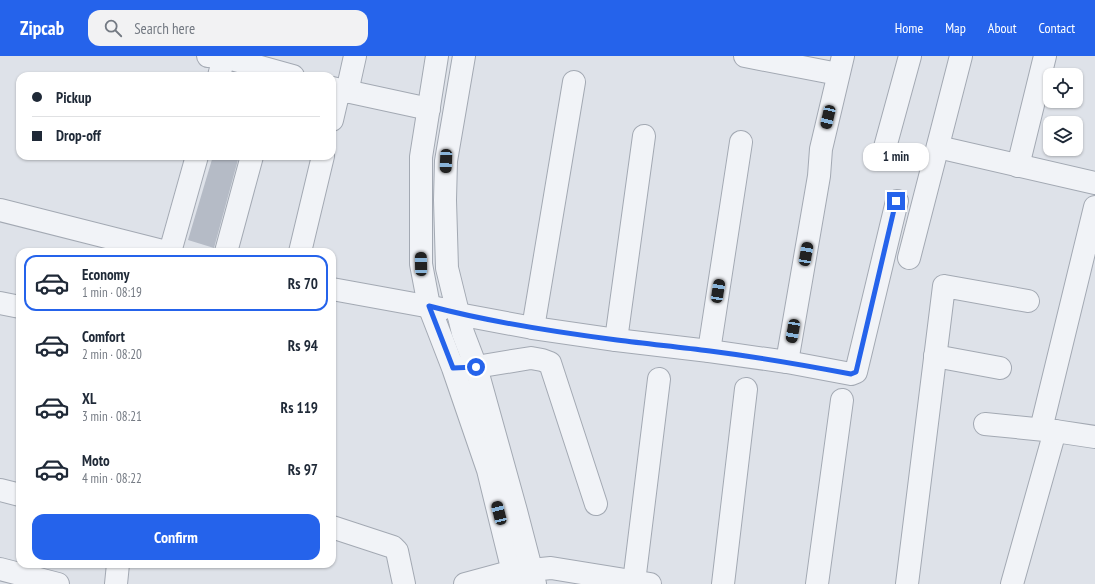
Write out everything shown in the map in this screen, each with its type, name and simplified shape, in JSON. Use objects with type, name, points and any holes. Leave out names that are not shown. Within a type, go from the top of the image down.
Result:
[{"type":"street","points":[[336,105],[340,90],[355,56]]},
{"type":"street","points":[[437,56],[421,158],[421,264],[429,306],[453,368],[524,577]]},
{"type":"street","points":[[464,56],[446,161],[445,200],[447,268],[463,333],[476,367],[516,511],[524,577]]},
{"type":"street","points":[[745,56],[841,65],[821,149],[819,176],[787,362]]},
{"type":"street","points":[[884,151],[910,56]]},
{"type":"street","points":[[909,258],[961,56]]},
{"type":"street","points":[[1018,166],[1046,56]]},
{"type":"street","points":[[217,63],[280,70]]},
{"type":"street","points":[[533,328],[574,82]]},
{"type":"street","points":[[340,90],[429,109]]},
{"type":"street","points":[[616,340],[644,136]]},
{"type":"street","points":[[709,351],[741,142]]},
{"type":"street","points":[[938,147],[1095,183]]},
{"type":"street","points":[[171,248],[196,160]]},
{"type":"street","points":[[227,248],[251,160]]},
{"type":"street","points":[[301,248],[322,160]]},
{"type":"street","points":[[336,290],[429,306],[458,314],[533,328],[787,362],[851,374],[856,372],[896,201]]},
{"type":"street","points":[[1012,584],[1048,430],[1095,207]]},
{"type":"street","points":[[0,210],[150,248]]},
{"type":"street","points":[[907,584],[944,286],[1028,300]]},
{"type":"street","points":[[0,303],[16,306]]},
{"type":"street","points":[[935,356],[1000,368]]},
{"type":"street","points":[[453,368],[476,367],[531,358],[550,363],[596,504]]},
{"type":"street","points":[[464,584],[524,577],[551,568],[642,583],[659,379]]},
{"type":"street","points":[[723,584],[746,389]]},
{"type":"street","points":[[817,584],[842,400]]},
{"type":"street","points":[[985,424],[1048,430],[1095,437]]},
{"type":"street","points":[[0,490],[16,494]]},
{"type":"street","points":[[336,528],[393,547],[397,551],[404,584]]},
{"type":"street","points":[[116,584],[118,568]]},
{"type":"street","points":[[0,569],[58,584]]},
{"type":"building","points":[[212,160],[238,160],[214,248],[188,240]]},
{"type":"route","points":[[476,367],[453,368],[429,306],[458,314],[533,328],[709,351],[787,362],[851,374],[854,373],[856,372],[896,201]]}]
